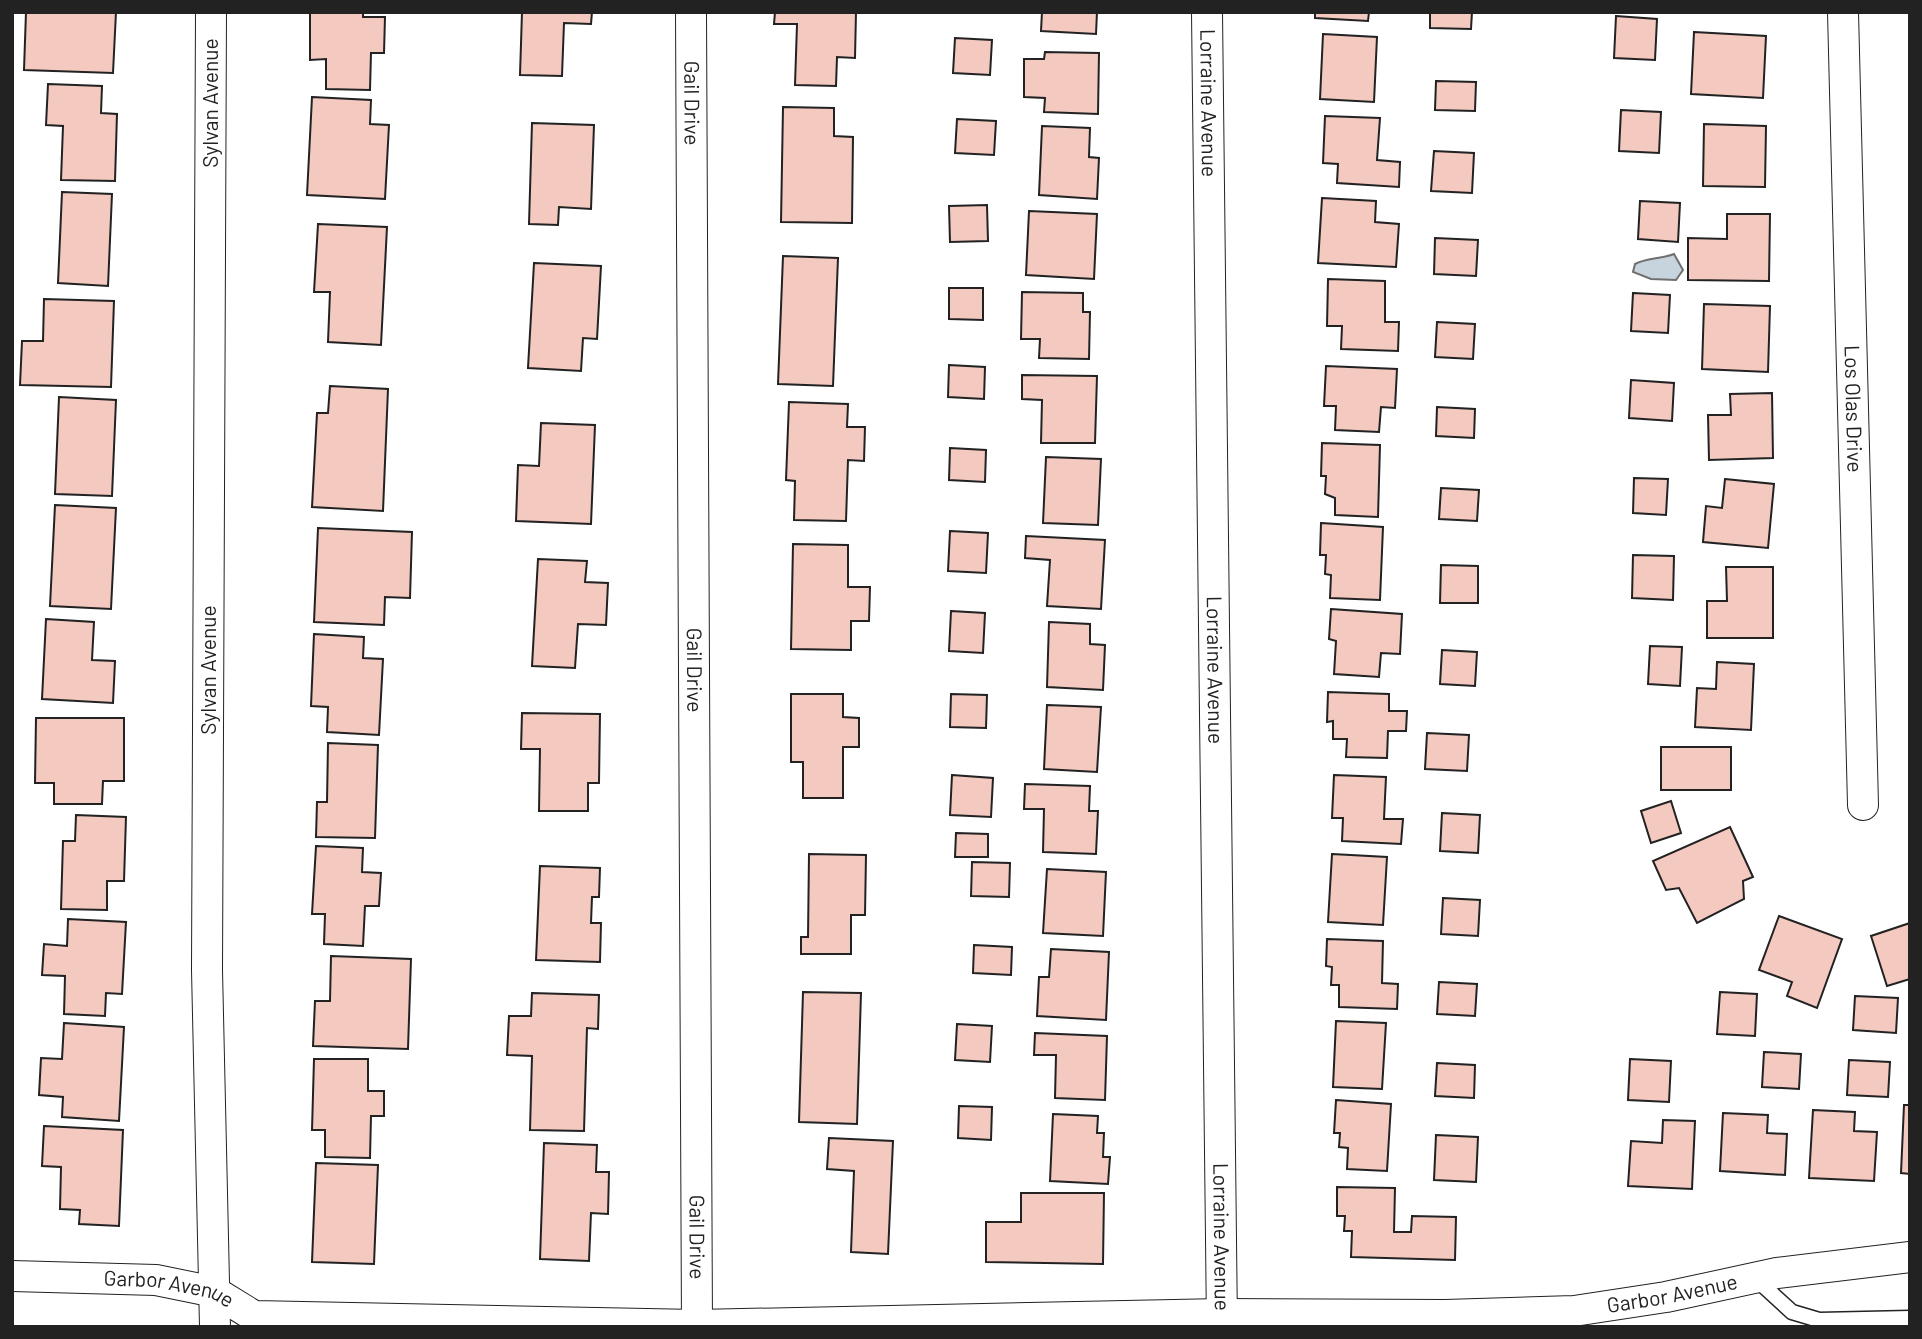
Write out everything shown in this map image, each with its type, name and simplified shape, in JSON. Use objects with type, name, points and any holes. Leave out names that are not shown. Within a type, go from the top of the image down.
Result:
[{"type":"street","name":"Sylvan Avenue","points":[[211,12],[207,970],[215,1327]]},
{"type":"street","name":"Gail Drive","points":[[691,12],[697,1326]]},
{"type":"street","name":"Lorraine Avenue","points":[[1207,12],[1222,1320]]},
{"type":"street","name":"Los Olas Drive","points":[[1843,12],[1863,805]]},
{"type":"street","name":"Garbor Avenue","points":[[12,1276],[156,1279],[215,1292],[254,1316],[697,1326],[1222,1320],[1574,1311],[1667,1297],[1755,1278],[1910,1257]]},
{"type":"lane","points":[[1755,1278],[1791,1312],[1819,1320],[1910,1318]]},
{"type":"shaded area","points":[[1674,254],[1683,270],[1676,280],[1651,279],[1633,272],[1635,264],[1639,262]]},
{"type":"building","points":[[26,12],[116,12],[113,73],[24,70]]},
{"type":"building","points":[[310,12],[363,12],[363,17],[385,17],[384,53],[371,53],[370,90],[326,89],[326,59],[310,60]]},
{"type":"building","points":[[522,12],[592,12],[591,24],[564,23],[562,76],[520,75]]},
{"type":"building","points":[[775,12],[856,12],[855,58],[837,57],[836,86],[795,85],[797,24],[774,24]]},
{"type":"building","points":[[1042,12],[1097,12],[1096,34],[1041,31]]},
{"type":"building","points":[[1315,12],[1369,12],[1368,21],[1315,18]]},
{"type":"building","points":[[1430,12],[1472,12],[1471,29],[1430,28]]},
{"type":"building","points":[[1616,16],[1657,19],[1655,60],[1614,58]]},
{"type":"building","points":[[1694,32],[1766,36],[1763,98],[1691,94]]},
{"type":"building","points":[[1323,34],[1377,37],[1374,102],[1320,99]]},
{"type":"building","points":[[955,38],[992,40],[990,75],[953,73]]},
{"type":"building","points":[[1045,52],[1099,53],[1098,114],[1044,112],[1045,98],[1024,97],[1024,59],[1044,59]]},
{"type":"building","points":[[1436,81],[1476,82],[1475,111],[1435,110]]},
{"type":"building","points":[[48,84],[102,86],[101,113],[117,114],[115,181],[61,180],[63,126],[46,125]]},
{"type":"building","points":[[312,97],[371,100],[370,124],[389,125],[385,199],[307,195]]},
{"type":"building","points":[[783,107],[834,108],[834,136],[853,137],[852,223],[781,222]]},
{"type":"building","points":[[1621,110],[1661,112],[1659,153],[1619,151]]},
{"type":"building","points":[[1325,116],[1380,118],[1377,160],[1400,162],[1399,187],[1337,183],[1338,164],[1323,163]]},
{"type":"building","points":[[957,119],[996,121],[994,155],[955,153]]},
{"type":"building","points":[[532,123],[594,125],[591,209],[559,207],[558,225],[529,224]]},
{"type":"building","points":[[1704,124],[1766,126],[1765,187],[1703,186]]},
{"type":"building","points":[[1042,126],[1090,128],[1089,157],[1099,158],[1097,199],[1039,195]]},
{"type":"building","points":[[1434,151],[1474,153],[1472,193],[1431,191]]},
{"type":"building","points":[[62,192],[112,194],[108,286],[58,283]]},
{"type":"building","points":[[1322,198],[1376,201],[1375,222],[1399,224],[1396,267],[1318,263]]},
{"type":"building","points":[[1640,201],[1680,203],[1678,242],[1638,239]]},
{"type":"building","points":[[987,205],[988,241],[950,242],[949,206]]},
{"type":"building","points":[[1029,211],[1097,214],[1094,279],[1026,275]]},
{"type":"building","points":[[1727,214],[1770,214],[1769,281],[1688,280],[1688,238],[1727,239]]},
{"type":"building","points":[[318,224],[387,227],[381,345],[328,342],[330,292],[314,292]]},
{"type":"building","points":[[1435,238],[1478,240],[1476,276],[1434,274]]},
{"type":"building","points":[[783,256],[838,258],[833,386],[778,384]]},
{"type":"building","points":[[534,263],[601,266],[597,339],[583,338],[581,371],[528,368]]},
{"type":"building","points":[[1328,279],[1385,281],[1385,322],[1399,322],[1398,351],[1341,349],[1342,326],[1327,326]]},
{"type":"building","points":[[949,288],[983,288],[983,320],[949,319]]},
{"type":"building","points":[[1022,292],[1083,293],[1083,312],[1090,312],[1089,359],[1039,358],[1040,339],[1021,339]]},
{"type":"building","points":[[1633,293],[1670,295],[1668,333],[1631,331]]},
{"type":"building","points":[[44,299],[114,301],[111,387],[20,385],[22,341],[43,341]]},
{"type":"building","points":[[1704,304],[1770,306],[1768,372],[1702,369]]},
{"type":"building","points":[[1437,322],[1475,324],[1473,359],[1435,357]]},
{"type":"building","points":[[949,365],[985,367],[984,399],[948,397]]},
{"type":"building","points":[[1326,366],[1397,369],[1395,408],[1381,407],[1379,432],[1335,430],[1336,406],[1324,406]]},
{"type":"building","points":[[1022,375],[1097,376],[1095,443],[1041,443],[1042,400],[1022,399]]},
{"type":"building","points":[[1631,380],[1674,383],[1672,421],[1629,418]]},
{"type":"building","points":[[330,386],[388,389],[383,511],[312,507],[317,413],[328,413]]},
{"type":"building","points":[[1772,393],[1773,458],[1709,460],[1708,415],[1731,415],[1730,394]]},
{"type":"building","points":[[59,397],[116,400],[112,496],[55,494]]},
{"type":"building","points":[[789,402],[848,404],[847,427],[865,427],[864,461],[848,460],[846,521],[794,520],[795,481],[786,480]]},
{"type":"building","points":[[1437,407],[1475,409],[1474,438],[1436,436]]},
{"type":"building","points":[[541,423],[595,425],[591,524],[516,521],[518,465],[539,466]]},
{"type":"building","points":[[1322,443],[1380,445],[1378,517],[1335,515],[1335,498],[1325,494],[1326,476],[1321,476]]},
{"type":"building","points":[[950,448],[986,450],[985,482],[949,480]]},
{"type":"building","points":[[1046,457],[1101,459],[1098,525],[1043,523]]},
{"type":"building","points":[[1634,478],[1668,479],[1666,515],[1633,513]]},
{"type":"building","points":[[1725,479],[1774,484],[1768,548],[1703,542],[1706,506],[1722,508]]},
{"type":"building","points":[[1441,488],[1479,490],[1477,521],[1439,519]]},
{"type":"building","points":[[55,505],[116,508],[111,609],[50,606]]},
{"type":"building","points":[[1321,523],[1383,527],[1380,600],[1330,598],[1331,575],[1325,574],[1326,555],[1320,555]]},
{"type":"building","points":[[318,528],[412,532],[410,598],[385,597],[384,625],[314,622]]},
{"type":"building","points":[[950,531],[988,533],[986,573],[948,571]]},
{"type":"building","points":[[1026,536],[1105,540],[1101,609],[1047,606],[1050,560],[1025,558]]},
{"type":"building","points":[[793,544],[848,545],[848,587],[870,587],[869,621],[851,621],[851,650],[791,649]]},
{"type":"building","points":[[1633,555],[1674,556],[1673,600],[1632,598]]},
{"type":"building","points":[[538,559],[587,561],[585,582],[608,583],[606,625],[578,624],[575,668],[532,666]]},
{"type":"building","points":[[1441,565],[1478,566],[1478,603],[1440,603]]},
{"type":"building","points":[[1726,567],[1773,567],[1773,638],[1707,638],[1707,601],[1727,601]]},
{"type":"building","points":[[1331,609],[1402,614],[1400,654],[1381,653],[1379,677],[1334,674],[1336,641],[1329,639]]},
{"type":"building","points":[[951,611],[985,613],[983,653],[949,651]]},
{"type":"building","points":[[46,619],[94,622],[92,660],[115,661],[113,703],[42,699]]},
{"type":"building","points":[[1049,622],[1090,624],[1090,644],[1105,645],[1103,690],[1047,687]]},
{"type":"building","points":[[314,634],[364,637],[363,658],[383,659],[379,735],[327,732],[328,707],[311,706]]},
{"type":"building","points":[[1650,646],[1682,647],[1680,686],[1648,684]]},
{"type":"building","points":[[1442,650],[1477,652],[1475,686],[1440,684]]},
{"type":"building","points":[[1717,662],[1754,664],[1751,730],[1695,727],[1697,688],[1716,689]]},
{"type":"building","points":[[1328,692],[1389,694],[1389,711],[1407,711],[1406,731],[1388,731],[1387,758],[1346,757],[1347,739],[1333,739],[1333,721],[1327,722]]},
{"type":"building","points":[[791,694],[843,694],[843,717],[859,718],[859,747],[843,747],[843,798],[803,798],[803,762],[791,762]]},
{"type":"building","points":[[951,694],[987,695],[986,728],[950,727]]},
{"type":"building","points":[[1047,705],[1101,707],[1097,772],[1044,769]]},
{"type":"building","points":[[522,713],[600,714],[599,783],[588,783],[588,811],[539,811],[540,749],[521,749]]},
{"type":"building","points":[[36,718],[124,718],[124,781],[103,781],[102,804],[54,804],[54,783],[35,783]]},
{"type":"building","points":[[1427,733],[1469,735],[1467,771],[1425,769]]},
{"type":"building","points":[[328,743],[378,745],[375,838],[316,837],[317,802],[327,802]]},
{"type":"building","points":[[1661,747],[1731,747],[1731,790],[1661,790]]},
{"type":"building","points":[[952,775],[993,778],[991,817],[950,815]]},
{"type":"building","points":[[1334,775],[1386,777],[1384,819],[1403,819],[1401,844],[1342,841],[1343,818],[1332,818]]},
{"type":"building","points":[[1025,784],[1090,786],[1089,811],[1098,811],[1096,854],[1043,852],[1044,809],[1024,809]]},
{"type":"building","points":[[1671,801],[1681,833],[1651,843],[1641,811]]},
{"type":"building","points":[[1442,813],[1480,815],[1478,853],[1440,851]]},
{"type":"building","points":[[76,815],[126,817],[124,881],[107,881],[107,910],[61,909],[63,841],[75,841]]},
{"type":"building","points":[[1730,827],[1753,877],[1743,881],[1744,899],[1697,923],[1679,888],[1666,890],[1653,861]]},
{"type":"building","points":[[956,833],[988,834],[988,857],[955,857]]},
{"type":"building","points":[[316,846],[363,848],[362,872],[381,873],[379,906],[365,906],[363,946],[324,944],[325,914],[312,914]]},
{"type":"building","points":[[809,854],[866,855],[865,915],[851,915],[851,954],[801,954],[801,937],[808,937]]},
{"type":"building","points":[[1332,854],[1387,857],[1383,925],[1328,922]]},
{"type":"building","points":[[972,862],[1010,863],[1009,897],[971,896]]},
{"type":"building","points":[[540,866],[600,868],[599,897],[592,897],[591,923],[601,923],[600,962],[536,960]]},
{"type":"building","points":[[1047,869],[1106,872],[1103,936],[1043,933]]},
{"type":"building","points":[[1443,898],[1480,900],[1478,936],[1441,934]]},
{"type":"building","points":[[1779,916],[1842,939],[1817,1008],[1787,996],[1792,982],[1759,970]]},
{"type":"building","points":[[68,919],[126,922],[122,994],[106,993],[105,1016],[64,1014],[65,976],[42,975],[44,944],[67,946]]},
{"type":"building","points":[[1910,923],[1910,979],[1887,986],[1871,936]]},
{"type":"building","points":[[1327,939],[1383,941],[1382,983],[1398,984],[1397,1009],[1339,1007],[1339,985],[1331,985],[1332,967],[1326,966]]},
{"type":"building","points":[[974,945],[1012,947],[1011,975],[973,973]]},
{"type":"building","points":[[1051,949],[1109,952],[1106,1020],[1037,1016],[1039,977],[1049,977]]},
{"type":"building","points":[[331,956],[411,959],[408,1049],[313,1046],[315,1001],[330,1001]]},
{"type":"building","points":[[1439,982],[1477,984],[1475,1016],[1437,1014]]},
{"type":"building","points":[[803,992],[861,993],[857,1124],[799,1122]]},
{"type":"building","points":[[1720,992],[1757,994],[1755,1036],[1717,1034]]},
{"type":"building","points":[[532,993],[599,995],[598,1029],[587,1028],[584,1131],[530,1130],[532,1056],[507,1055],[509,1016],[531,1016]]},
{"type":"building","points":[[1855,996],[1898,998],[1896,1033],[1853,1030]]},
{"type":"building","points":[[1336,1021],[1386,1023],[1382,1089],[1333,1087]]},
{"type":"building","points":[[64,1023],[124,1027],[119,1121],[62,1117],[63,1097],[39,1095],[41,1058],[62,1059]]},
{"type":"building","points":[[957,1024],[992,1026],[990,1062],[955,1060]]},
{"type":"building","points":[[1035,1033],[1107,1036],[1105,1100],[1055,1098],[1056,1055],[1034,1055]]},
{"type":"building","points":[[1764,1052],[1801,1054],[1799,1089],[1762,1087]]},
{"type":"building","points":[[314,1059],[368,1059],[368,1091],[384,1091],[384,1116],[371,1116],[370,1158],[325,1157],[325,1130],[312,1130]]},
{"type":"building","points":[[1630,1059],[1671,1061],[1669,1102],[1628,1100]]},
{"type":"building","points":[[1849,1060],[1890,1062],[1888,1097],[1847,1095]]},
{"type":"building","points":[[1437,1063],[1475,1065],[1474,1098],[1435,1096]]},
{"type":"building","points":[[1336,1100],[1391,1104],[1387,1171],[1347,1169],[1348,1148],[1339,1147],[1340,1133],[1334,1133]]},
{"type":"building","points":[[1904,1105],[1910,1105],[1910,1174],[1901,1173]]},
{"type":"building","points":[[959,1106],[992,1107],[991,1140],[958,1138]]},
{"type":"building","points":[[1813,1110],[1855,1112],[1854,1131],[1877,1132],[1874,1181],[1809,1178]]},
{"type":"building","points":[[1723,1113],[1768,1115],[1767,1133],[1787,1134],[1785,1175],[1720,1171]]},
{"type":"building","points":[[1053,1114],[1098,1116],[1097,1133],[1104,1133],[1103,1157],[1110,1157],[1108,1184],[1050,1181]]},
{"type":"building","points":[[1663,1120],[1695,1121],[1692,1189],[1628,1186],[1631,1141],[1662,1143]]},
{"type":"building","points":[[44,1126],[123,1130],[119,1226],[79,1224],[80,1210],[60,1209],[61,1167],[42,1166]]},
{"type":"building","points":[[1436,1135],[1478,1137],[1476,1182],[1434,1180]]},
{"type":"building","points":[[829,1138],[893,1141],[888,1254],[851,1252],[854,1171],[827,1169]]},
{"type":"building","points":[[544,1143],[597,1145],[596,1172],[609,1172],[608,1214],[591,1213],[589,1261],[540,1259]]},
{"type":"building","points":[[316,1163],[378,1165],[374,1264],[312,1262]]},
{"type":"building","points":[[1337,1187],[1395,1188],[1394,1232],[1411,1232],[1412,1216],[1456,1217],[1455,1260],[1351,1257],[1352,1231],[1344,1231],[1345,1216],[1337,1216]]},
{"type":"building","points":[[1021,1193],[1104,1193],[1103,1264],[986,1262],[986,1222],[1021,1222]]}]
